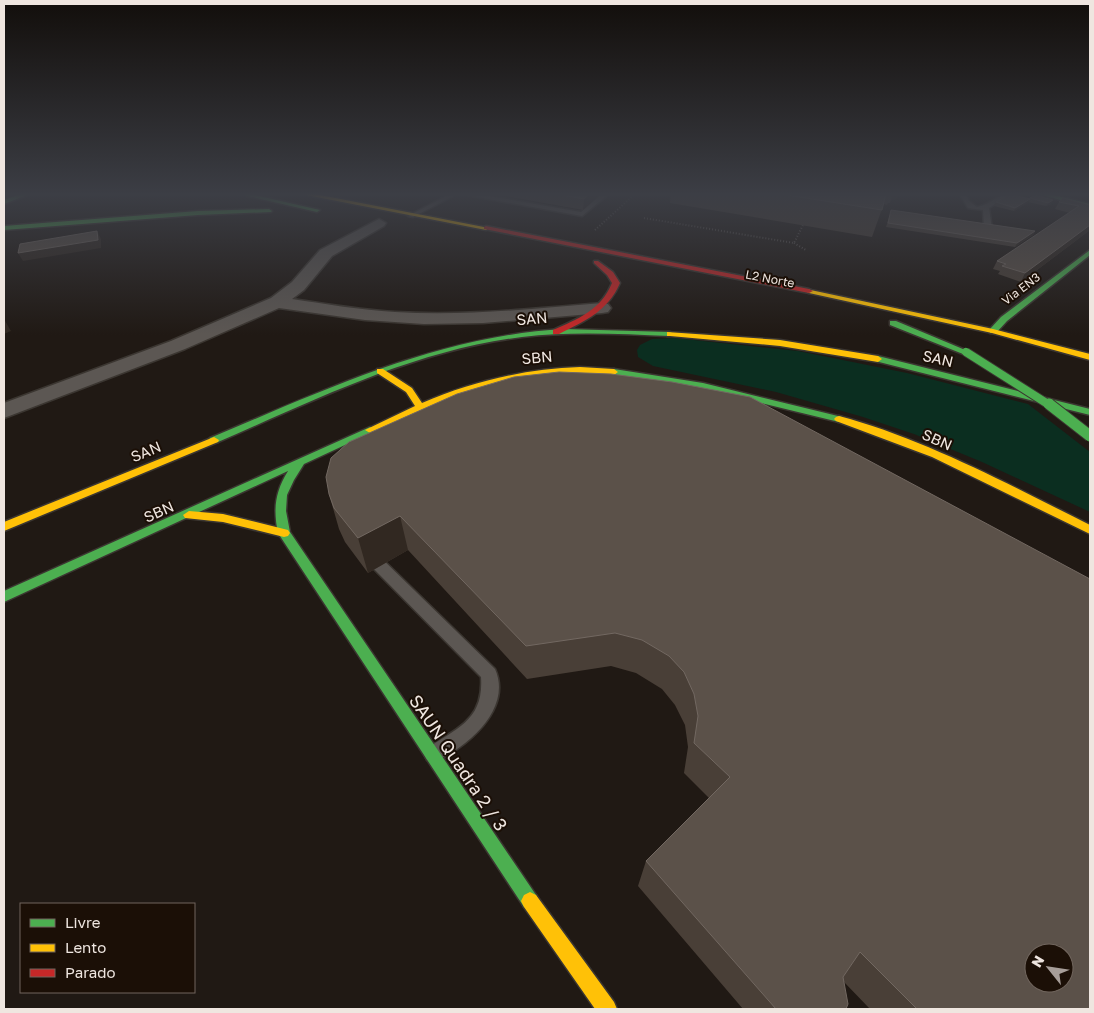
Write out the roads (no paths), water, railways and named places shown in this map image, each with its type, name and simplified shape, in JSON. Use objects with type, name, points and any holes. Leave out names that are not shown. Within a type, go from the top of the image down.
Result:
[{"type":"main road","name":"L2 Norte","points":[[545,240],[742,276],[993,331],[1090,358]]},
{"type":"main road","name":"Via EN3","points":[[993,331],[1004,319],[1090,252]]},
{"type":"main road","name":"L2 Norte","points":[[602,308],[610,301],[616,283],[610,274],[591,261],[759,291],[881,319],[966,352],[1029,389],[1066,415],[1090,436]]},
{"type":"main road","points":[[1067,271],[1082,275]]},
{"type":"main road","points":[[556,332],[602,308]]},
{"type":"main road","points":[[628,344],[632,332]]},
{"type":"main road","name":"SAN","points":[[9,525],[380,371],[480,341],[520,334],[632,332],[718,336],[825,350],[890,362],[1090,412]]},
{"type":"main road","points":[[630,364],[642,374]]},
{"type":"main road","points":[[380,371],[409,388],[416,397],[420,407]]},
{"type":"main road","name":"SBN","points":[[4,597],[189,515],[420,407],[477,385],[512,375],[573,371],[642,374],[767,400],[824,415],[915,446],[1011,490],[1090,530]]},
{"type":"main road","name":"SAUN Quadra 2 / 3","points":[[301,461],[282,488],[278,500],[284,533],[556,940],[607,1009]]},
{"type":"main road","points":[[189,515],[223,518],[284,533]]},
{"type":"main road","points":[[4,539],[9,525]]},
{"type":"main road","points":[[4,585],[17,591]]},
{"type":"street","points":[[4,411],[178,345],[277,302],[298,286],[326,253],[348,240]]},
{"type":"street","points":[[277,302],[365,315],[419,318],[481,317],[602,308]]},
{"type":"lane","points":[[360,546],[489,674],[492,691],[489,706],[471,728],[431,755]]}]
